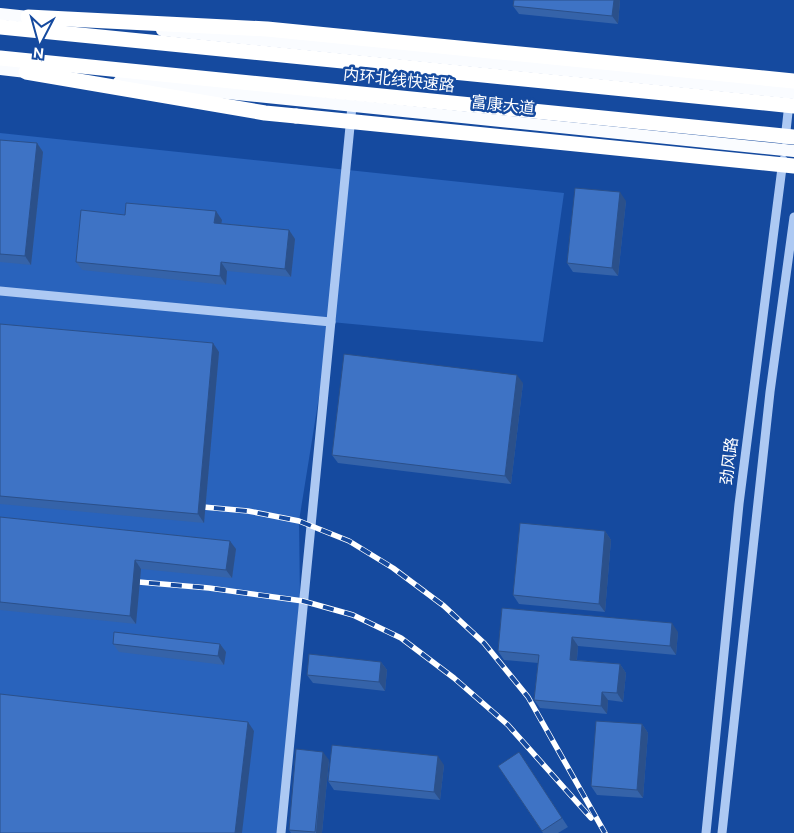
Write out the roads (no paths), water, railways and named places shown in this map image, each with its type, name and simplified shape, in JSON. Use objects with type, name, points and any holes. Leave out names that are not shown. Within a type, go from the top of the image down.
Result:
[{"type":"highway","points":[[28,17],[304,32],[793,93]]},
{"type":"highway","name":"内环北线快速路","points":[[0,28],[793,93]]},
{"type":"highway","name":"内环北线快速路","points":[[0,58],[794,138]]},
{"type":"highway","points":[[26,72],[265,113],[794,166]]},
{"type":"main road","points":[[0,14],[793,93]]},
{"type":"main road","name":"富康大道","points":[[0,69],[789,150]]},
{"type":"street","name":"劲风路","points":[[706,833],[738,504],[789,150],[793,93]]},
{"type":"street","points":[[280,833],[352,106]]},
{"type":"street","name":"劲风路","points":[[722,833],[770,392],[794,217]]},
{"type":"street","points":[[0,291],[331,322]]},
{"type":"railway","points":[[192,506],[248,511],[299,521],[349,541],[393,568],[444,606],[484,643],[528,697],[605,833]]},
{"type":"railway","points":[[127,581],[209,588],[303,601],[353,615],[401,638],[454,678],[508,725],[591,818]]}]
